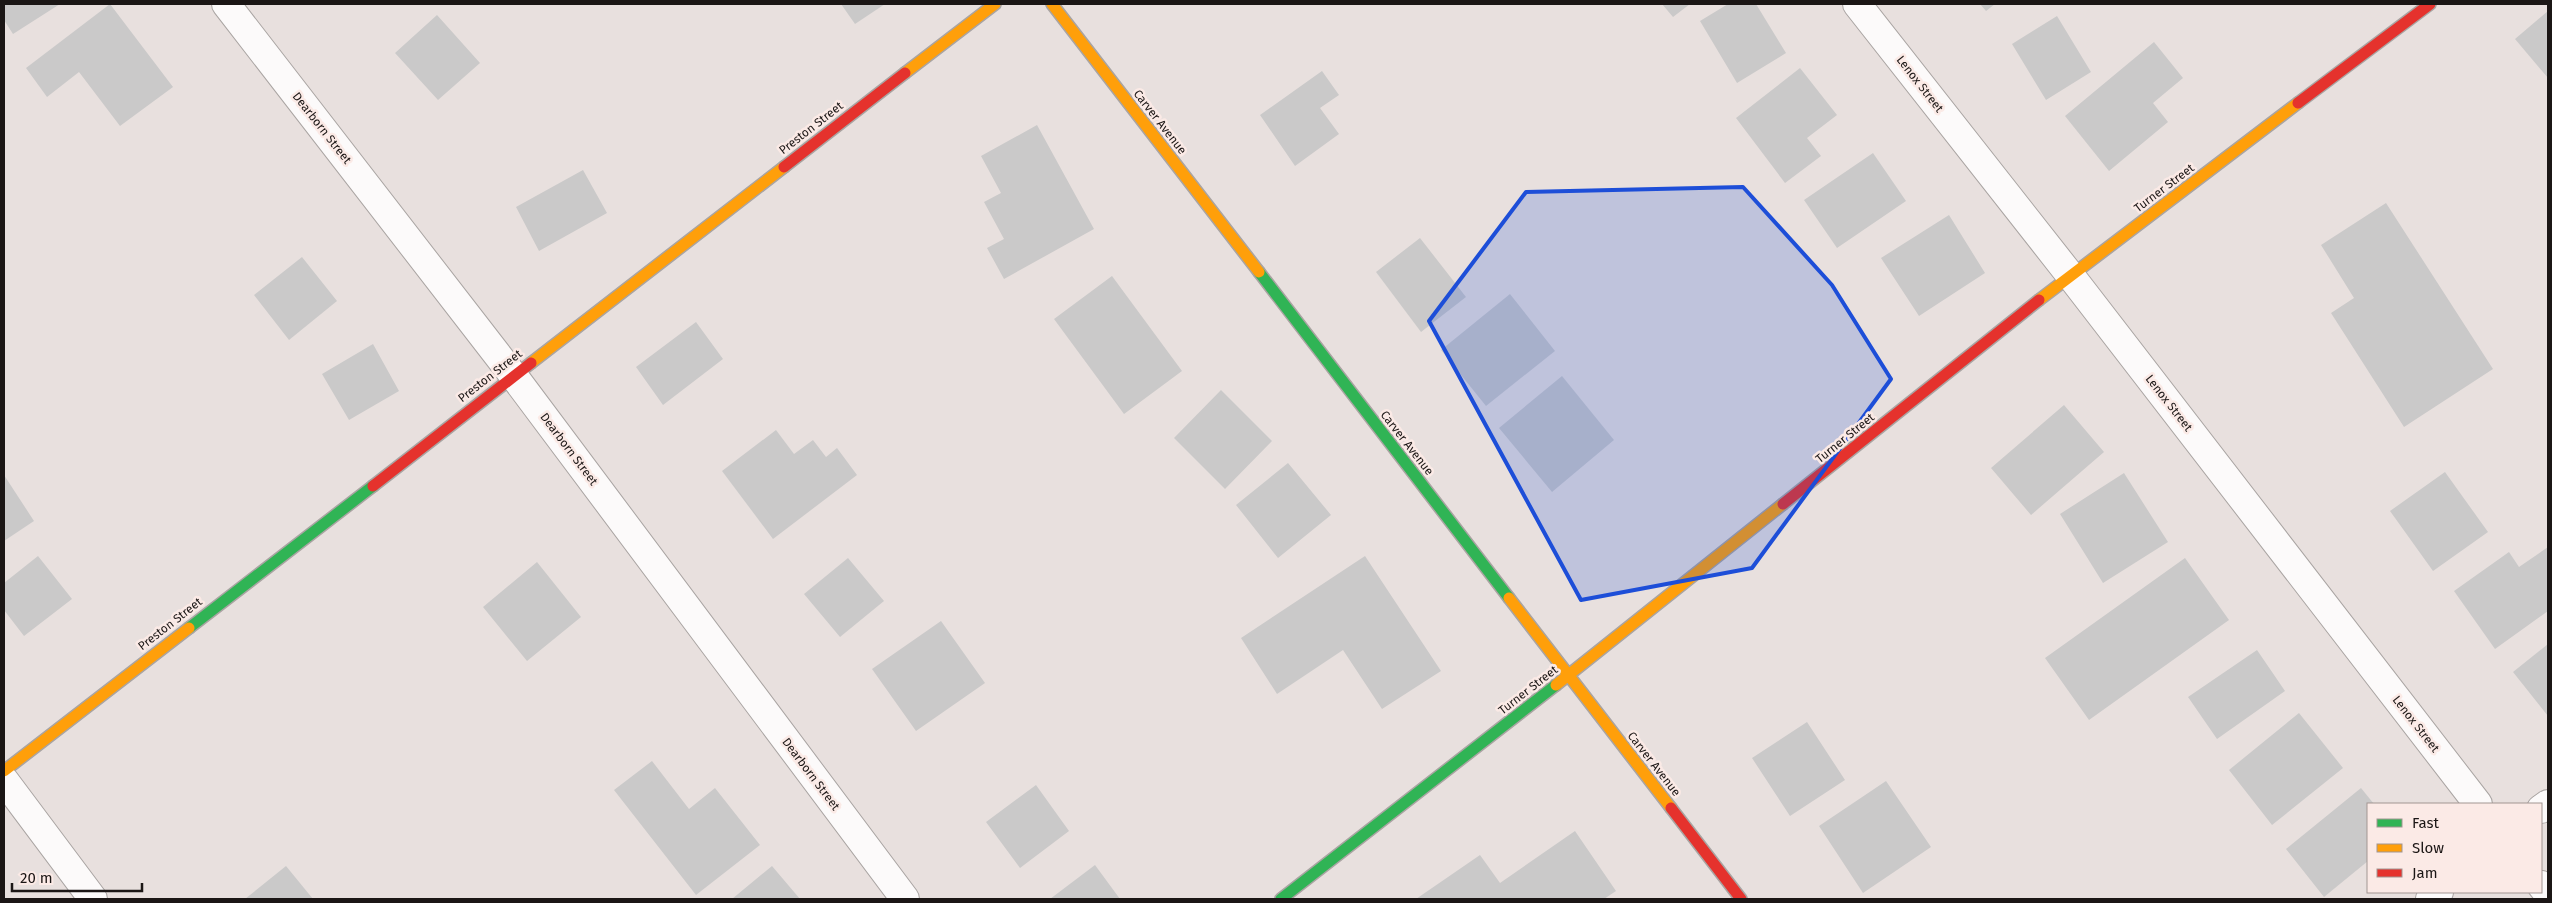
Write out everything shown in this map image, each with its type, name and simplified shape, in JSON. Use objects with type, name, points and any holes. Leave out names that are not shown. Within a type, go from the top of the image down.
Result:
[{"type":"street","name":"Dearborn Street","points":[[226,4],[513,375],[905,899]]},
{"type":"street","name":"Preston Street","points":[[4,771],[513,375],[995,4]]},
{"type":"street","name":"Carver Avenue","points":[[1052,4],[1741,899]]},
{"type":"street","name":"Lenox Street","points":[[1857,4],[2070,275],[2477,803]]},
{"type":"street","name":"Turner Street","points":[[1281,899],[1568,676],[2070,275],[2430,4]]},
{"type":"street","points":[[4,780],[93,899]]},
{"type":"highlighted area","points":[[1743,187],[1832,285],[1891,379],[1752,568],[1581,600],[1429,321],[1526,192]]},
{"type":"building","points":[[4,4],[60,4],[13,34],[4,20]]},
{"type":"building","points":[[110,4],[173,87],[120,126],[79,72],[47,97],[26,68]]},
{"type":"building","points":[[841,4],[885,4],[855,24]]},
{"type":"building","points":[[1662,4],[1690,4],[1673,17]]},
{"type":"building","points":[[1728,4],[1756,4],[1786,53],[1737,83],[1700,21]]},
{"type":"building","points":[[1980,4],[1995,4],[1986,11]]},
{"type":"building","points":[[2548,11],[2548,78],[2515,39]]},
{"type":"building","points":[[437,15],[480,63],[438,100],[395,53]]},
{"type":"building","points":[[2057,16],[2091,72],[2046,100],[2012,44]]},
{"type":"building","points":[[2154,42],[2183,78],[2153,103],[2168,122],[2109,171],[2065,116]]},
{"type":"building","points":[[1800,68],[1837,115],[1807,138],[1821,156],[1785,183],[1736,118]]},
{"type":"building","points":[[1322,71],[1339,95],[1320,108],[1339,134],[1295,166],[1260,115]]},
{"type":"building","points":[[1037,125],[1094,229],[1004,279],[987,248],[1004,239],[984,202],[1001,193],[981,156]]},
{"type":"building","points":[[1873,153],[1906,201],[1837,248],[1804,200]]},
{"type":"building","points":[[583,170],[607,213],[539,251],[516,207]]},
{"type":"building","points":[[2386,203],[2493,369],[2404,427],[2331,313],[2354,298],[2321,245]]},
{"type":"building","points":[[1949,215],[1985,273],[1919,316],[1881,258]]},
{"type":"building","points":[[1420,238],[1466,297],[1421,332],[1376,272]]},
{"type":"building","points":[[302,257],[337,301],[289,340],[254,295]]},
{"type":"building","points":[[1112,276],[1182,371],[1124,414],[1054,319]]},
{"type":"building","points":[[1510,294],[1555,351],[1486,406],[1441,350]]},
{"type":"building","points":[[696,322],[723,359],[663,405],[636,367]]},
{"type":"building","points":[[373,344],[399,391],[349,420],[322,374]]},
{"type":"building","points":[[1562,376],[1614,440],[1552,492],[1499,428]]},
{"type":"building","points":[[1221,390],[1272,441],[1225,489],[1174,438]]},
{"type":"building","points":[[2064,405],[2104,452],[2031,515],[1991,468]]},
{"type":"building","points":[[776,430],[794,454],[813,440],[826,457],[837,448],[857,475],[773,539],[722,471]]},
{"type":"building","points":[[1288,463],[1331,515],[1278,558],[1236,505]]},
{"type":"building","points":[[2445,472],[2488,532],[2433,571],[2390,511]]},
{"type":"building","points":[[2124,473],[2168,542],[2103,583],[2060,514]]},
{"type":"building","points":[[4,475],[34,521],[4,541]]},
{"type":"building","points":[[2548,547],[2548,611],[2495,649],[2454,591],[2509,552],[2519,567]]},
{"type":"building","points":[[38,556],[72,599],[24,636],[4,610],[4,583]]},
{"type":"building","points":[[1365,556],[1441,671],[1382,709],[1343,650],[1277,694],[1241,638]]},
{"type":"building","points":[[848,558],[884,601],[840,637],[804,594]]},
{"type":"building","points":[[2185,558],[2229,620],[2089,720],[2045,658]]},
{"type":"building","points":[[537,562],[581,617],[527,661],[483,607]]},
{"type":"building","points":[[941,621],[985,683],[916,731],[872,669]]},
{"type":"building","points":[[2548,644],[2548,716],[2513,672]]},
{"type":"building","points":[[2257,650],[2285,691],[2217,739],[2188,697]]},
{"type":"building","points":[[2299,713],[2343,768],[2272,825],[2229,770]]},
{"type":"building","points":[[1807,722],[1845,780],[1790,816],[1752,758]]},
{"type":"building","points":[[652,761],[689,809],[715,788],[760,845],[696,895],[614,790]]},
{"type":"building","points":[[1886,781],[1931,847],[1863,893],[1819,826]]},
{"type":"building","points":[[1036,785],[1069,831],[1020,868],[986,822]]},
{"type":"building","points":[[2361,788],[2373,803],[2367,803],[2367,862],[2324,897],[2286,849]]},
{"type":"building","points":[[1575,831],[1616,891],[1604,899],[1416,899],[1480,855],[1500,883]]},
{"type":"building","points":[[1095,865],[1120,899],[1050,899]]},
{"type":"building","points":[[286,866],[313,899],[245,899]]},
{"type":"building","points":[[772,866],[800,899],[732,899]]},
{"type":"traffic: fast","points":[[1259,272],[1509,598]]},
{"type":"traffic: fast","points":[[189,628],[373,486]]},
{"type":"traffic: fast","points":[[1281,899],[1556,685]]},
{"type":"traffic: slow","points":[[905,73],[995,4]]},
{"type":"traffic: slow","points":[[1052,4],[1259,272]]},
{"type":"traffic: slow","points":[[2039,300],[2298,103]]},
{"type":"traffic: slow","points":[[531,363],[784,167]]},
{"type":"traffic: slow","points":[[1556,685],[1783,504]]},
{"type":"traffic: slow","points":[[1509,598],[1671,808]]},
{"type":"traffic: slow","points":[[4,771],[189,628]]},
{"type":"traffic: jam","points":[[2298,103],[2430,4]]},
{"type":"traffic: jam","points":[[784,167],[905,73]]},
{"type":"traffic: jam","points":[[1783,504],[2039,300]]},
{"type":"traffic: jam","points":[[373,486],[531,363]]},
{"type":"traffic: jam","points":[[1671,808],[1741,899]]}]
